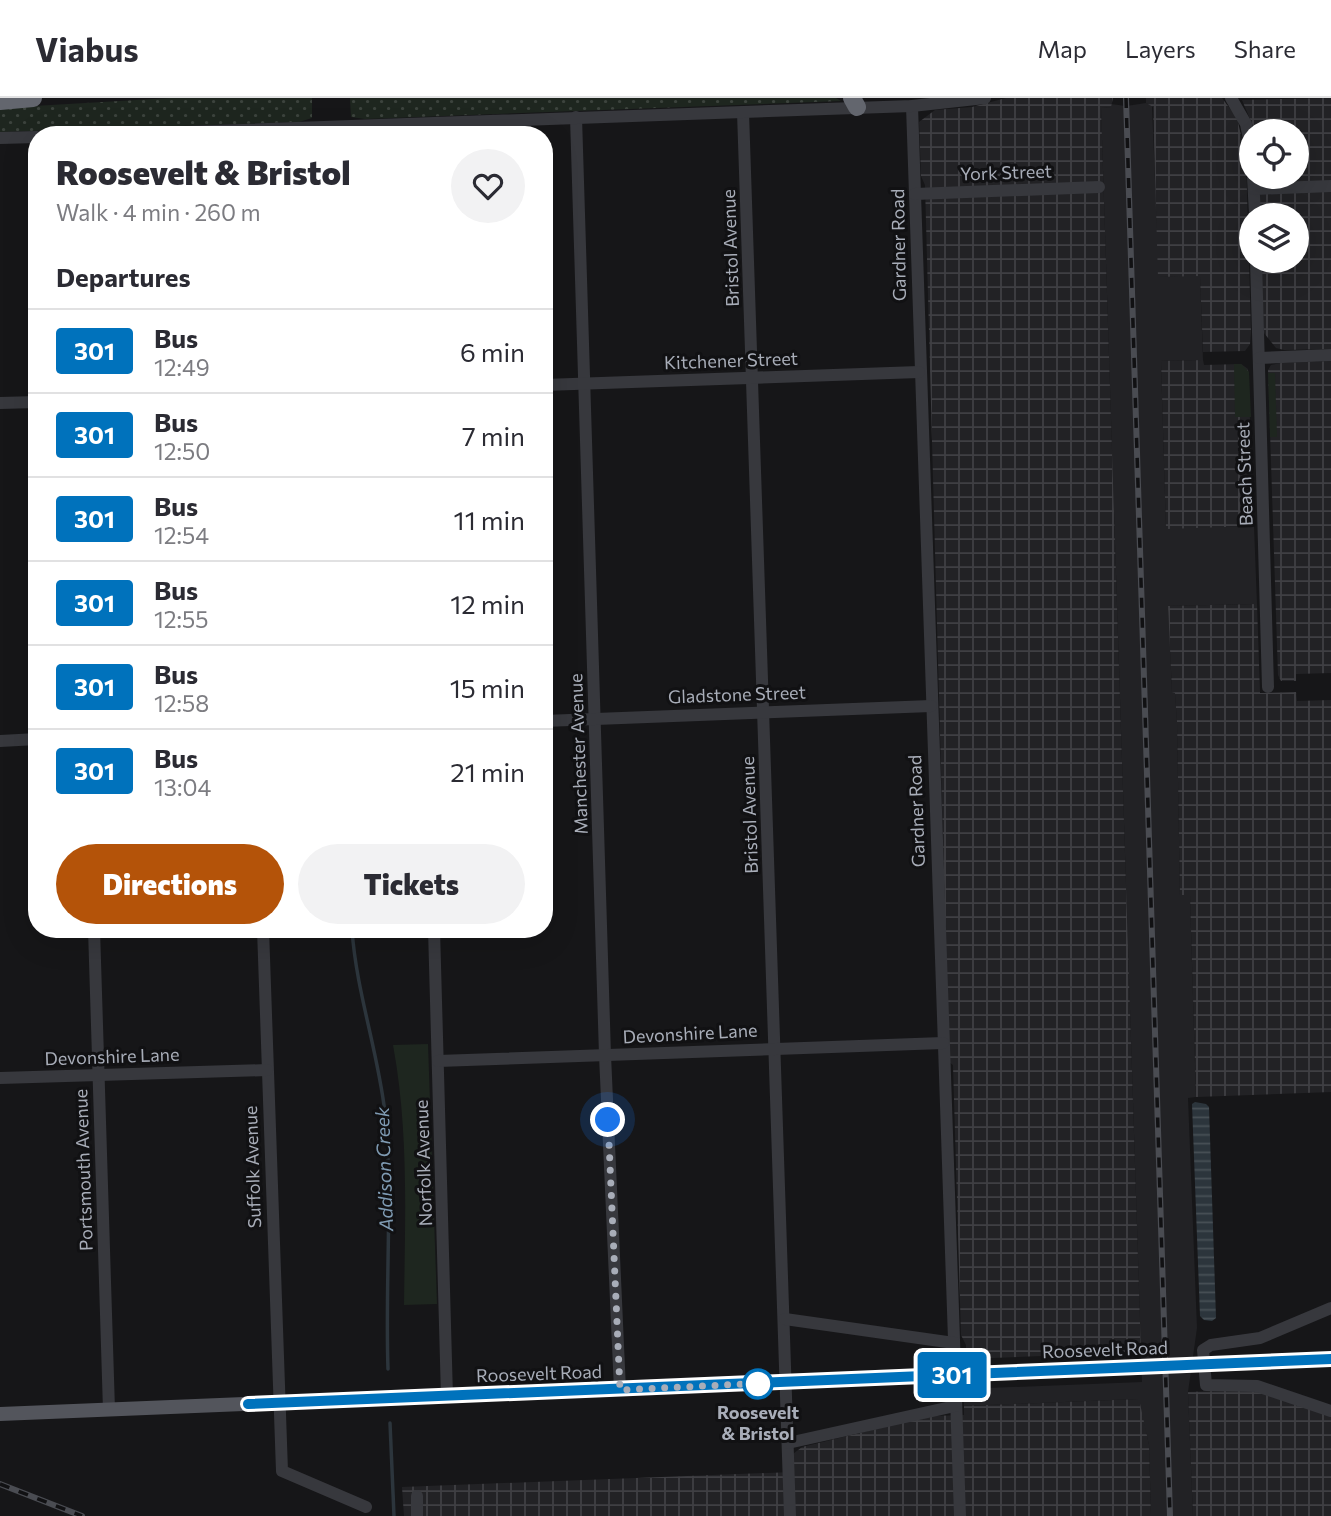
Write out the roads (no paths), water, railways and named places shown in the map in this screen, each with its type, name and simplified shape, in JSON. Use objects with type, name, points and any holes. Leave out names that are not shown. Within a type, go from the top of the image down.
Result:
[{"type":"highway","points":[[0,101],[33,98]]},
{"type":"main road","name":"Roosevelt Road","points":[[0,1414],[1327,1359]]},
{"type":"street","points":[[450,126],[576,117],[743,112],[854,103],[912,106],[985,98]]},
{"type":"street","points":[[1231,98],[1243,119]]},
{"type":"street","name":"Gardner Road","points":[[912,106],[960,1516]]},
{"type":"street","name":"Bristol Avenue","points":[[743,112],[790,1516]]},
{"type":"street","name":"Manchester Avenue","points":[[576,117],[605,1055],[620,1390]]},
{"type":"street","points":[[0,138],[28,137]]},
{"type":"street","points":[[1309,185],[1331,186]]},
{"type":"street","name":"York Street","points":[[915,194],[1099,187]]},
{"type":"street","name":"Beach Street","points":[[1256,273],[1268,687]]},
{"type":"street","points":[[1259,358],[1331,355]]},
{"type":"street","name":"Kitchener Street","points":[[553,385],[919,372]]},
{"type":"street","points":[[0,403],[28,402]]},
{"type":"street","name":"Gladstone Street","points":[[553,720],[931,706]]},
{"type":"street","points":[[0,741],[28,739]]},
{"type":"street","name":"Portsmouth Avenue","points":[[94,938],[109,1409]]},
{"type":"street","name":"Suffolk Avenue","points":[[262,938],[282,1471],[366,1507]]},
{"type":"street","name":"Norfolk Avenue","points":[[434,938],[447,1397]]},
{"type":"street","name":"Devonshire Lane","points":[[438,1061],[943,1042]]},
{"type":"street","name":"Devonshire Lane","points":[[0,1078],[267,1070]]},
{"type":"street","points":[[1331,1308],[1260,1338],[1211,1345],[1203,1350],[1206,1385],[1257,1386],[1331,1411]]},
{"type":"street","points":[[785,1319],[954,1343]]},
{"type":"street","points":[[788,1443],[956,1406]]},
{"type":"street","points":[[417,1496],[417,1516]]},
{"type":"waterway","name":"Addison Creek","points":[[353,938],[385,1113],[388,1176],[388,1369]]},
{"type":"waterway","name":"Addison Creek","points":[[390,1423],[394,1516]]},
{"type":"railway","points":[[1126,98],[1170,1516]]},
{"type":"railway","points":[[0,1484],[82,1516]]},
{"type":"place","name":"Roosevelt & Bristol","points":[[758,1384]]}]
